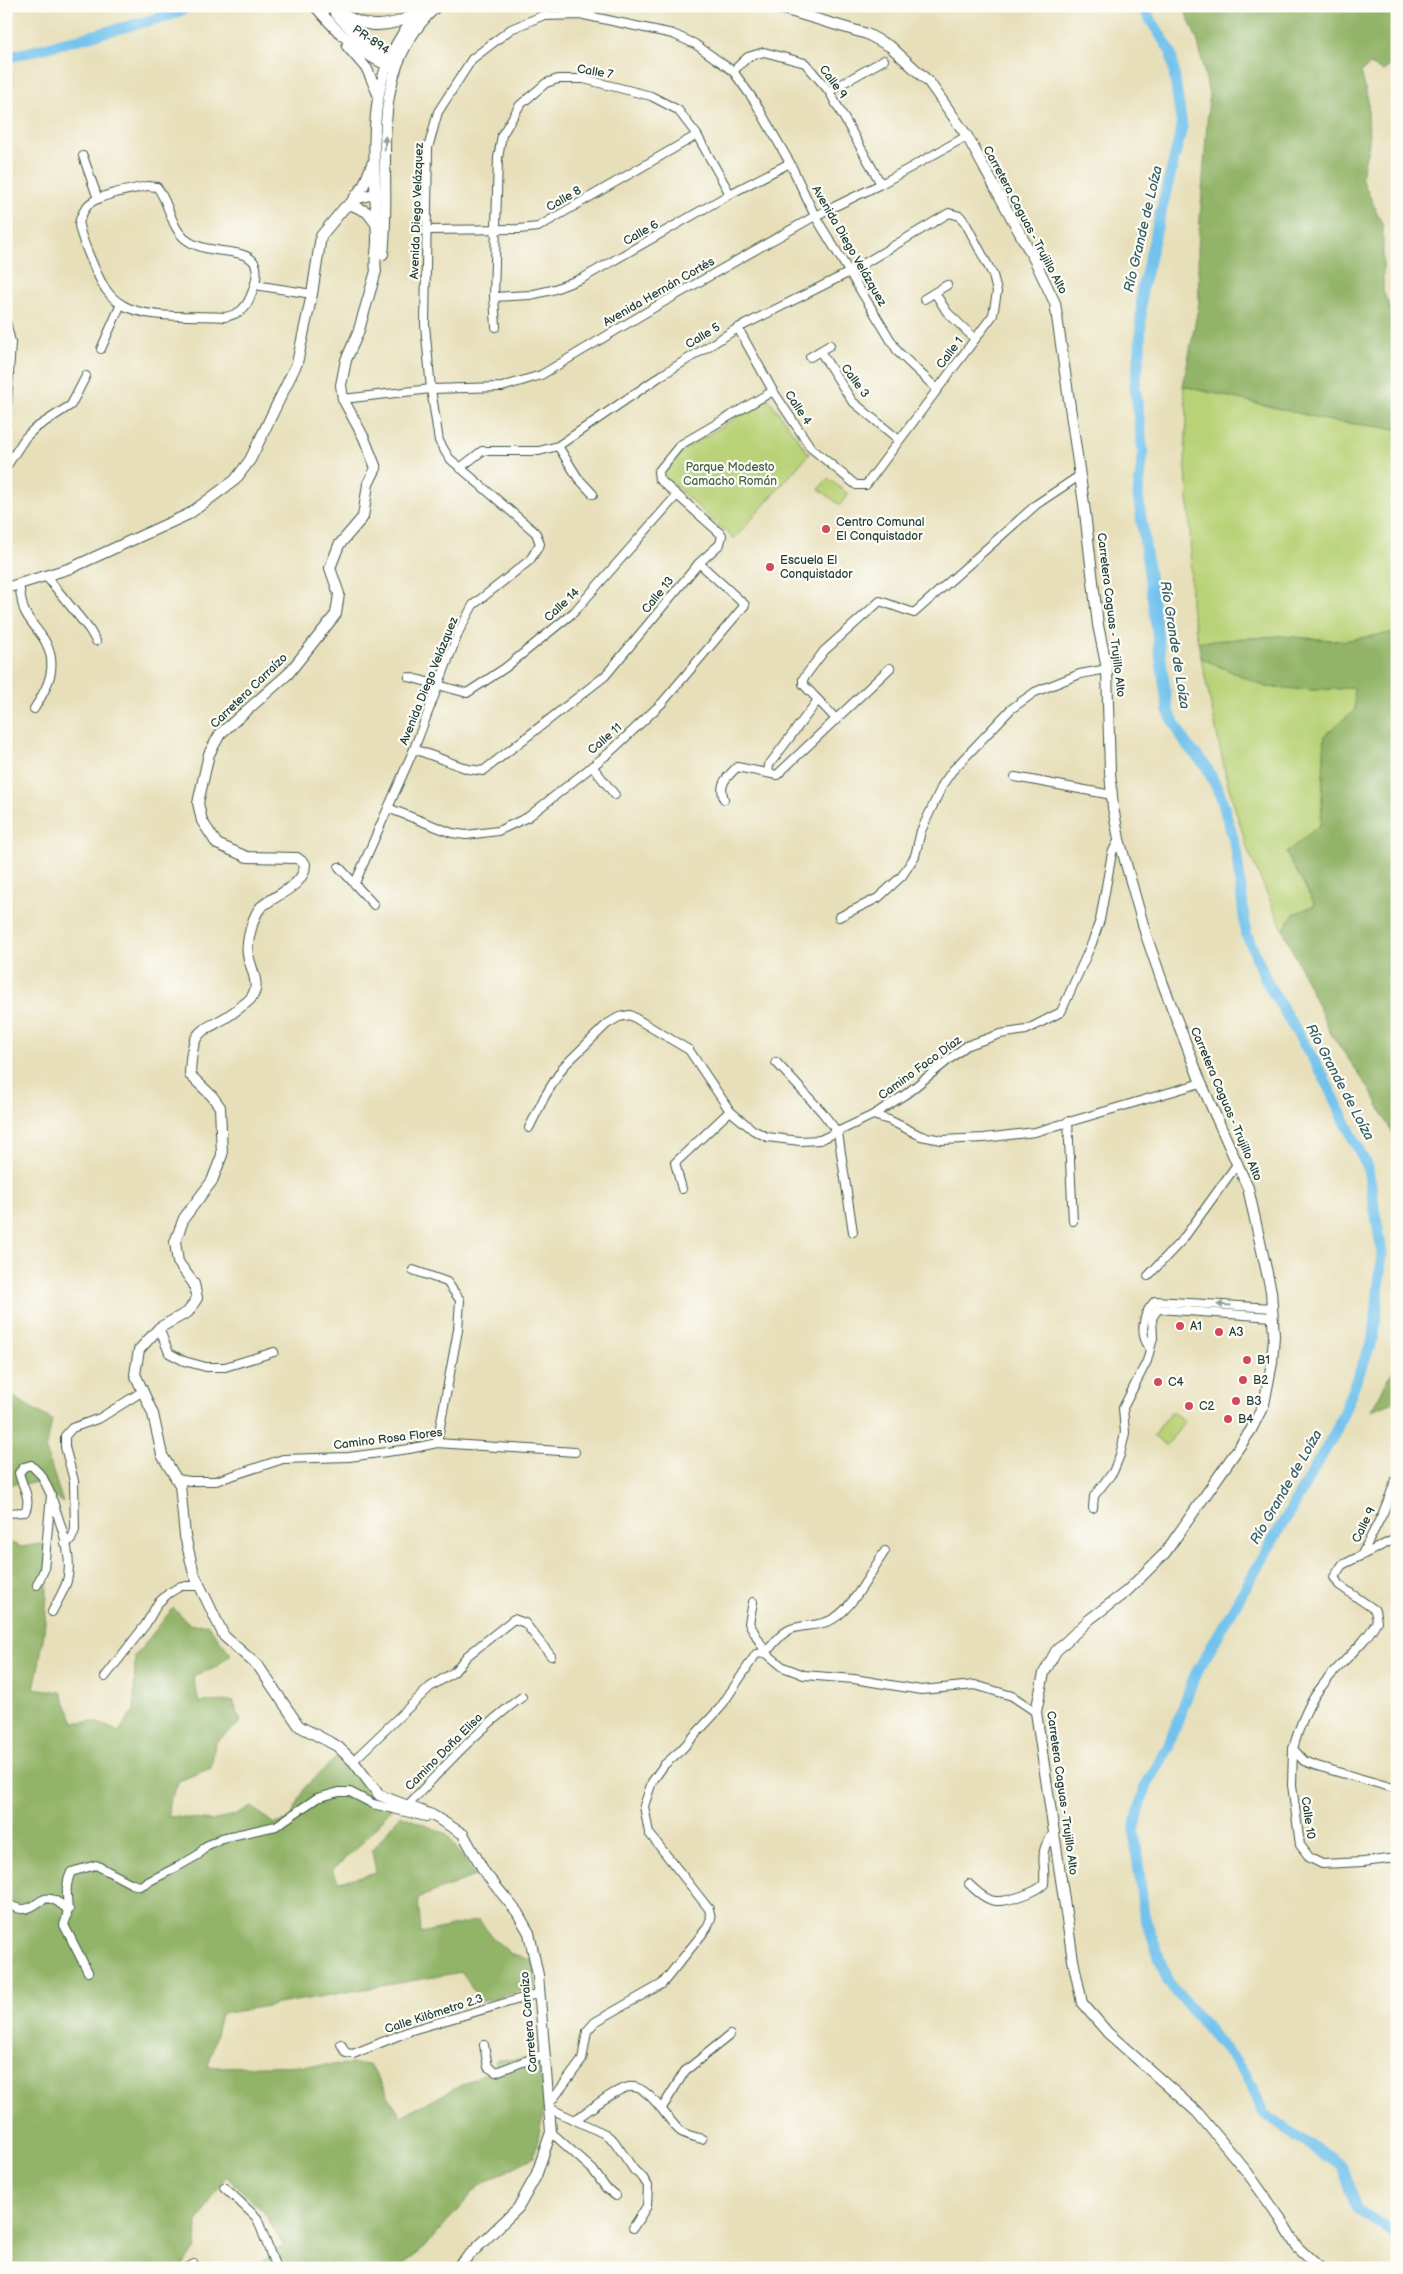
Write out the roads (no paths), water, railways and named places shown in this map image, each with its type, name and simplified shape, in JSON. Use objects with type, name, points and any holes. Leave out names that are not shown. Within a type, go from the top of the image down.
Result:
[{"type":"street","points":[[380,192],[391,63],[419,25],[437,6]]},
{"type":"street","name":"Carretera Caguas - Trujillo Alto","points":[[773,6],[867,34],[891,47],[929,82],[967,136],[1055,303],[1084,504],[1098,625],[1107,669],[1112,795],[1118,839],[1146,936],[1201,1083],[1248,1188],[1273,1313],[1272,1363],[1264,1404],[1251,1430],[1165,1553],[1127,1591],[1090,1619],[1056,1651],[1044,1673],[1036,1712],[1072,1960],[1082,2004],[1108,2033],[1197,2112],[1247,2172],[1280,2218],[1297,2247],[1320,2268]]},
{"type":"street","points":[[330,7],[357,23],[375,26],[402,20],[424,7]]},
{"type":"street","name":"PR-894","points":[[330,7],[356,37],[391,63]]},
{"type":"street","points":[[376,271],[380,265],[384,240],[375,156],[378,94],[400,37],[424,7]]},
{"type":"street","name":"PR-894","points":[[319,10],[338,32],[364,53],[391,63]]},
{"type":"street","name":"Avenida Diego Velázquez","points":[[355,883],[414,749],[459,631],[473,605],[530,560],[540,544],[536,534],[449,458],[439,441],[431,389],[425,325],[428,148],[438,112],[472,59],[511,29],[542,16],[584,15],[673,34],[695,44],[733,71],[755,102],[790,163],[815,216],[848,273],[898,352],[937,389]]},
{"type":"street","points":[[338,32],[367,69],[378,94]]},
{"type":"street","name":"Calle 9","points":[[733,71],[748,57],[764,52],[805,63],[829,91],[880,184]]},
{"type":"street","points":[[829,91],[884,60]]},
{"type":"street","name":"Calle 7","points":[[496,327],[494,297],[495,229],[498,158],[502,135],[520,104],[546,83],[558,79],[584,80],[651,96],[678,110],[697,135],[730,194]]},
{"type":"street","name":"Calle 8","points":[[428,230],[538,227],[697,135]]},
{"type":"street","name":"Avenida Hernán Cortés","points":[[343,399],[431,389],[502,387],[541,375],[655,307],[815,216],[880,184],[967,136]]},
{"type":"street","points":[[83,156],[98,199]]},
{"type":"street","points":[[350,204],[364,185],[375,156]]},
{"type":"street","name":"Calle 6","points":[[494,297],[530,295],[552,290],[583,278],[730,194],[790,163]]},
{"type":"street","points":[[147,186],[157,187],[163,195],[176,227],[183,237],[195,245],[209,250],[238,253],[252,258],[256,266],[255,285],[244,309],[236,315],[226,317],[151,314],[121,304],[106,290],[98,276],[79,225],[90,202],[147,186]]},
{"type":"street","points":[[6,588],[71,568],[189,514],[235,480],[250,460],[297,363],[312,294],[321,236],[336,216],[350,204],[359,198],[380,192]]},
{"type":"street","name":"Carretera Carraízo","points":[[380,192],[374,263],[376,271],[358,332],[346,360],[341,386],[343,399],[364,438],[376,468],[368,484],[363,518],[339,545],[330,568],[339,594],[336,614],[288,674],[220,734],[209,754],[198,803],[202,822],[217,844],[247,857],[297,858],[305,864],[305,869],[301,879],[260,908],[252,922],[247,953],[256,979],[252,997],[233,1013],[200,1030],[191,1050],[190,1075],[212,1096],[220,1107],[222,1155],[212,1181],[184,1218],[175,1242],[178,1262],[194,1284],[197,1298],[188,1312],[159,1328],[139,1350],[135,1374],[153,1414],[162,1455],[180,1486],[185,1536],[194,1574],[224,1636],[259,1667],[299,1726],[338,1746],[353,1761],[379,1795],[432,1815],[464,1834],[485,1873],[517,1912],[529,1933],[540,1993],[551,2132],[536,2176],[518,2208],[456,2268]]},
{"type":"street","points":[[350,204],[366,212],[376,224]]},
{"type":"street","name":"Calle 5","points":[[460,468],[482,451],[539,451],[558,446],[662,375],[738,328],[848,273],[949,213],[959,216]]},
{"type":"street","name":"Calle 1","points":[[856,485],[866,484],[992,315],[997,292],[993,276],[966,224],[959,216]]},
{"type":"street","points":[[255,285],[312,294]]},
{"type":"street","points":[[924,299],[947,285]]},
{"type":"street","points":[[935,293],[947,312],[975,338]]},
{"type":"street","points":[[100,349],[121,304]]},
{"type":"street","points":[[6,322],[11,342],[8,357],[6,424]]},
{"type":"street","name":"Calle 4","points":[[738,328],[772,390],[811,448],[856,485]]},
{"type":"street","points":[[810,357],[830,345]]},
{"type":"street","name":"Calle 3","points":[[820,351],[852,400],[899,440]]},
{"type":"street","points":[[6,467],[25,438],[34,429],[71,405],[86,376]]},
{"type":"street","name":"Calle 13","points":[[414,749],[468,769],[483,771],[605,676],[698,563],[720,544],[722,535],[659,479],[658,472],[680,445],[772,390]]},
{"type":"street","points":[[558,446],[578,478],[594,494]]},
{"type":"street","points":[[837,720],[802,684],[803,679],[824,652],[880,600],[914,613],[1038,504],[1079,476]]},
{"type":"street","name":"Calle 14","points":[[408,676],[467,693],[505,668],[574,612],[677,495]]},
{"type":"street","name":"Calle 11","points":[[388,808],[452,833],[466,835],[498,831],[528,817],[592,766],[662,704],[745,605],[698,563]]},
{"type":"street","points":[[46,576],[83,621],[96,641]]},
{"type":"street","points":[[19,585],[24,610],[46,642],[50,652],[53,671],[50,684],[34,709]]},
{"type":"street","points":[[724,799],[721,792],[722,784],[737,767],[777,775],[890,668]]},
{"type":"street","points":[[839,918],[878,898],[902,876],[915,856],[921,831],[943,784],[952,771],[1011,709],[1034,692],[1080,674],[1107,669]]},
{"type":"street","points":[[768,773],[769,765],[818,700]]},
{"type":"street","points":[[592,766],[615,794]]},
{"type":"street","points":[[1015,777],[1112,795]]},
{"type":"street","name":"Camino Faco Díaz","points":[[529,1128],[545,1096],[563,1067],[607,1024],[619,1017],[630,1015],[689,1050],[730,1111],[753,1130],[767,1137],[800,1141],[820,1140],[838,1133],[873,1115],[906,1094],[966,1046],[1000,1034],[1026,1030],[1061,1012],[1092,943],[1100,920],[1112,853],[1118,839]]},
{"type":"street","points":[[339,867],[374,905]]},
{"type":"street","points":[[776,1062],[822,1112],[838,1133],[853,1232]]},
{"type":"street","points":[[873,1115],[889,1120],[921,1136],[942,1140],[1035,1132],[1201,1083]]},
{"type":"street","points":[[682,1190],[675,1163],[730,1111]]},
{"type":"street","points":[[1068,1121],[1073,1221]]},
{"type":"street","points":[[1148,1276],[1189,1232],[1238,1163]]},
{"type":"street","points":[[413,1270],[447,1282],[460,1300],[458,1330],[437,1442]]},
{"type":"street","points":[[1093,1508],[1094,1496],[1113,1472],[1120,1455],[1125,1433],[1123,1408],[1147,1361],[1150,1348],[1143,1335],[1147,1309],[1155,1301],[1273,1313]]},
{"type":"street","points":[[159,1328],[169,1352],[184,1361],[206,1367],[225,1367],[274,1352]]},
{"type":"street","points":[[65,1544],[71,1540],[75,1530],[74,1480],[65,1447],[65,1436],[72,1428],[100,1418],[143,1391]]},
{"type":"street","name":"Camino Rosa Flores","points":[[177,1479],[216,1481],[283,1459],[349,1457],[409,1449],[437,1442],[575,1452]]},
{"type":"street","points":[[6,1512],[24,1512],[28,1507],[28,1498],[19,1473],[24,1467],[30,1465],[36,1468],[51,1495],[65,1544],[68,1565],[67,1580],[52,1612]]},
{"type":"street","name":"Calle 9","points":[[1362,1554],[1383,1513],[1397,1477]]},
{"type":"street","points":[[37,1585],[44,1570],[51,1495]]},
{"type":"street","points":[[1362,1554],[1397,1538]]},
{"type":"street","points":[[766,1653],[772,1644],[791,1629],[820,1624],[832,1620],[842,1612],[885,1551]]},
{"type":"street","name":"Calle 10","points":[[1362,1554],[1342,1565],[1334,1577],[1339,1585],[1375,1610],[1377,1621],[1368,1637],[1321,1686],[1299,1726],[1293,1750],[1292,1785],[1300,1845],[1310,1858],[1322,1864],[1397,1858]]},
{"type":"street","points":[[105,1677],[146,1624],[158,1603],[169,1593],[181,1586],[200,1586]]},
{"type":"street","points":[[753,1602],[749,1623],[766,1653],[782,1667],[804,1675],[854,1679],[922,1690],[975,1685],[1012,1696],[1036,1712]]},
{"type":"street","points":[[353,1761],[430,1687],[454,1672],[467,1656],[514,1619],[525,1623],[551,1656]]},
{"type":"street","points":[[635,2225],[647,2206],[648,2186],[643,2178],[634,2170],[614,2141],[605,2134],[550,2106],[582,2060],[587,2031],[595,2022],[662,1984],[707,1928],[711,1918],[709,1908],[649,1833],[644,1806],[652,1782],[664,1765],[681,1750],[720,1708],[756,1654],[766,1653]]},
{"type":"street","name":"Camino Doña Elisa","points":[[407,1806],[470,1739],[522,1697]]},
{"type":"street","points":[[1293,1750],[1304,1760],[1317,1766],[1397,1789]]},
{"type":"street","points":[[88,1972],[64,1925],[69,1910],[65,1891],[71,1872],[96,1865],[140,1886],[191,1859],[206,1846],[222,1838],[276,1826],[317,1798],[340,1792],[350,1792],[373,1804],[448,1825]]},
{"type":"street","points":[[969,1884],[990,1900],[997,1902],[1039,1890],[1044,1884],[1042,1854],[1044,1843],[1054,1833]]},
{"type":"street","points":[[6,1903],[16,1910],[29,1909],[45,1899],[52,1899],[69,1910]]},
{"type":"street","name":"Calle Kilómetro 2.3","points":[[340,2044],[346,2053],[352,2054],[412,2030],[540,1993]]},
{"type":"street","points":[[662,2108],[686,2071],[730,2034]]},
{"type":"street","points":[[484,2045],[488,2067],[496,2072],[544,2054]]},
{"type":"street","points":[[576,2119],[622,2089],[630,2086],[637,2088],[662,2108],[681,2132],[702,2139]]},
{"type":"street","points":[[551,2132],[593,2170],[606,2188],[616,2196]]},
{"type":"street","points":[[224,2186],[257,2218],[276,2268]]},
{"type":"waterway","name":"Río Grande de Loíza","points":[[6,58],[171,15],[189,6]]},
{"type":"waterway","name":"Río Grande de Loíza","points":[[1142,6],[1171,52],[1182,127],[1142,289],[1140,351],[1135,386],[1143,453],[1138,495],[1168,711],[1186,744],[1206,766],[1220,794],[1236,848],[1246,933],[1268,984],[1323,1076],[1368,1169],[1382,1252],[1374,1336],[1336,1431],[1195,1675],[1168,1747],[1145,1787],[1134,1831],[1144,1914],[1168,1982],[1245,2073],[1265,2115],[1343,2167],[1357,2209],[1397,2236]]},
{"type":"place","name":"Centro Comunal El Conquistador","points":[[826,529]]},
{"type":"place","name":"Escuela El Conquistador","points":[[770,567]]},
{"type":"place","name":"A1","points":[[1180,1326]]},
{"type":"place","name":"A3","points":[[1219,1332]]},
{"type":"place","name":"B1","points":[[1247,1360]]},
{"type":"place","name":"B2","points":[[1243,1380]]},
{"type":"place","name":"C4","points":[[1158,1382]]},
{"type":"place","name":"B3","points":[[1236,1401]]},
{"type":"place","name":"C2","points":[[1189,1406]]},
{"type":"place","name":"B4","points":[[1228,1419]]},
{"type":"park label","name":"Parque Modesto Camacho Román","points":[[730,474]]}]
